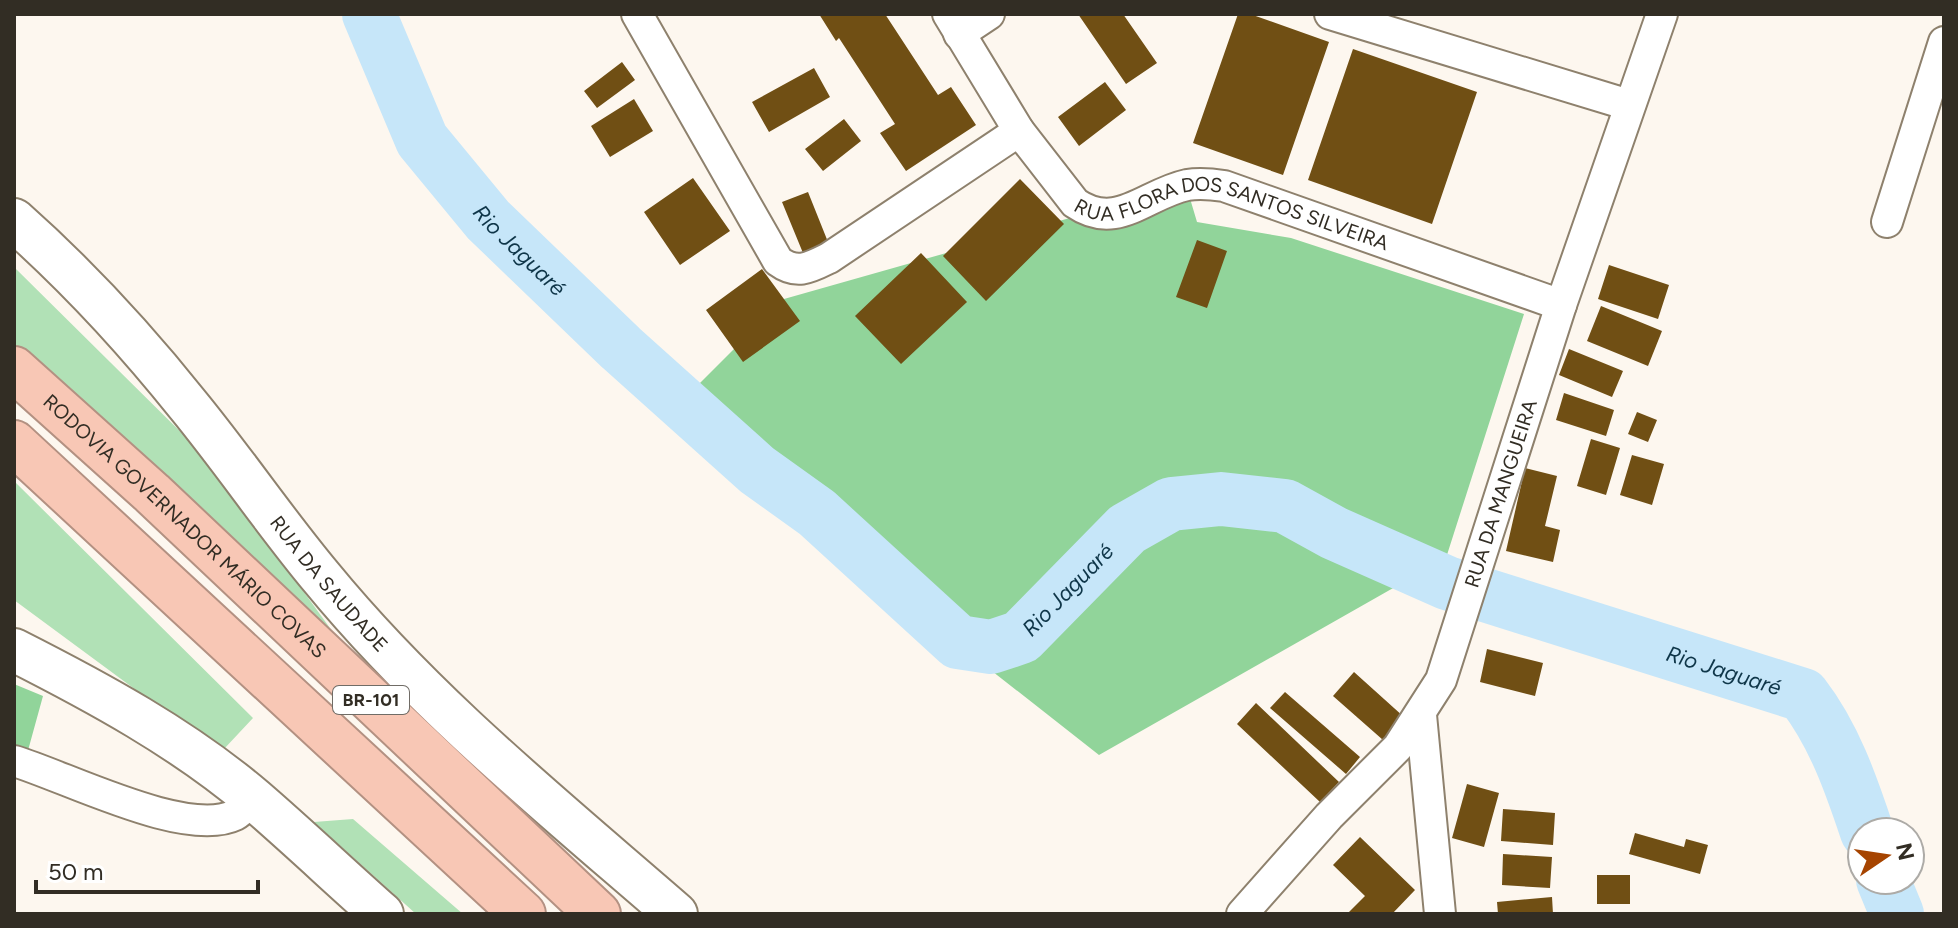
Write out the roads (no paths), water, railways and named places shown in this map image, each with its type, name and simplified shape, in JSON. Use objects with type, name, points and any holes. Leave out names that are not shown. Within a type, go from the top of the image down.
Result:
[{"type":"highway","name":"RODOVIA GOVERNADOR MÁRIO COVAS","points":[[14,369],[152,493],[598,914]]},
{"type":"highway","name":"BR-101","points":[[14,443],[523,914]]},
{"type":"street","points":[[637,14],[778,261],[789,269],[802,270],[829,258],[1019,131]]},
{"type":"street","points":[[953,24],[989,14]]},
{"type":"street","points":[[1330,14],[1629,105]]},
{"type":"street","name":"RUA DA MANGUEIRA","points":[[1242,914],[1329,816],[1398,747],[1441,680],[1561,305],[1662,14]]},
{"type":"street","name":"RUA FLORA DOS SANTOS SILVEIRA","points":[[953,24],[1019,131],[1075,203],[1097,215],[1125,212],[1186,185],[1224,186],[1561,305]]},
{"type":"street","points":[[1887,222],[1944,42]]},
{"type":"street","name":"RUA DA SAUDADE","points":[[14,220],[74,279],[187,402],[321,578],[410,677],[520,780],[676,914]]},
{"type":"street","points":[[14,650],[141,719],[252,798],[382,914]]},
{"type":"street","points":[[1421,715],[1440,914]]},
{"type":"street","points":[[14,761],[168,816],[228,817],[238,813],[252,798]]},
{"type":"waterway","name":"Rio Jaguaré","points":[[369,14],[422,140],[488,220],[621,348],[757,470],[817,513],[958,642],[991,647],[1021,637],[1127,529],[1171,504],[1221,499],[1285,506],[1334,533],[1447,583],[1803,695],[1833,743],[1861,816]]},
{"type":"waterway","name":"Rio Jaguaré","points":[[1890,896],[1897,914]]}]
